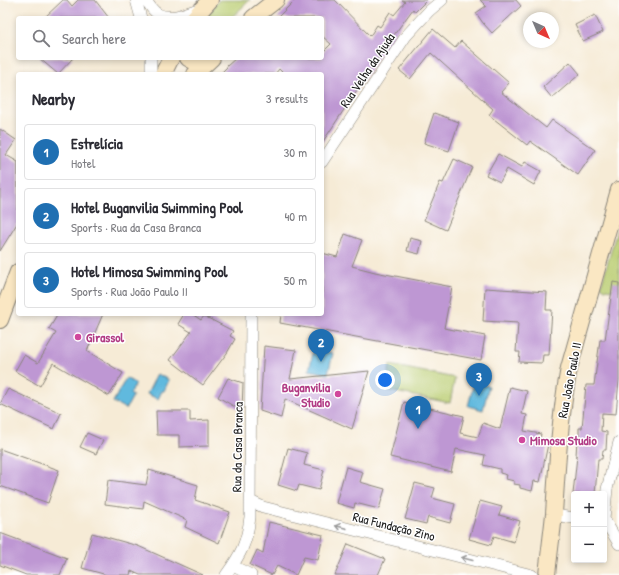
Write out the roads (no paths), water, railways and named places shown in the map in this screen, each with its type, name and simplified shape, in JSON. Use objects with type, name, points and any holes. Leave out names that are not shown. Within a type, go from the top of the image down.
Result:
[{"type":"street","points":[[136,0],[141,16]]},
{"type":"street","points":[[146,0],[158,14],[166,16]]},
{"type":"street","points":[[254,16],[262,0]]},
{"type":"street","points":[[256,16],[276,0]]},
{"type":"street","name":"Rua Velha da Ajuda","points":[[324,159],[406,36],[428,11],[442,0]]},
{"type":"street","points":[[176,16],[202,9]]},
{"type":"street","points":[[151,72],[152,60]]},
{"type":"street","points":[[164,72],[170,60]]},
{"type":"street","points":[[191,60],[198,62],[202,60]]},
{"type":"street","points":[[197,72],[210,60]]},
{"type":"street","name":"Rua João Paulo II","points":[[547,575],[554,515],[560,435],[569,368],[619,190]]},
{"type":"street","points":[[0,320],[16,277]]},
{"type":"street","name":"Rua da Casa Branca","points":[[229,570],[242,551],[250,517],[252,316]]},
{"type":"street","points":[[607,491],[619,442]]},
{"type":"street","name":"Rua Fundação Zino","points":[[250,501],[263,507],[532,575]]},
{"type":"street","points":[[554,515],[571,518]]},
{"type":"street","points":[[607,525],[619,544]]},
{"type":"street","points":[[229,570],[251,575]]},
{"type":"water","points":[[314,349],[333,353],[328,374],[309,370]]},
{"type":"water","points":[[157,374],[169,380],[158,399],[147,394]]},
{"type":"water","points":[[126,378],[136,384],[130,394],[133,396],[126,409],[113,402]]},
{"type":"water","points":[[474,383],[489,386],[483,410],[468,406]]},
{"type":"place","name":"Girassol","points":[[78,337]]},
{"type":"place","name":"Hotel Buganvilia Swimming Pool","points":[[321,362]]},
{"type":"place","name":"Buganvilia Studio","points":[[338,394]]},
{"type":"place","name":"Hotel Mimosa Swimming Pool","points":[[479,396]]},
{"type":"place","name":"Estrelícia","points":[[418,429]]},
{"type":"place","name":"Mimosa Studio","points":[[522,440]]}]
